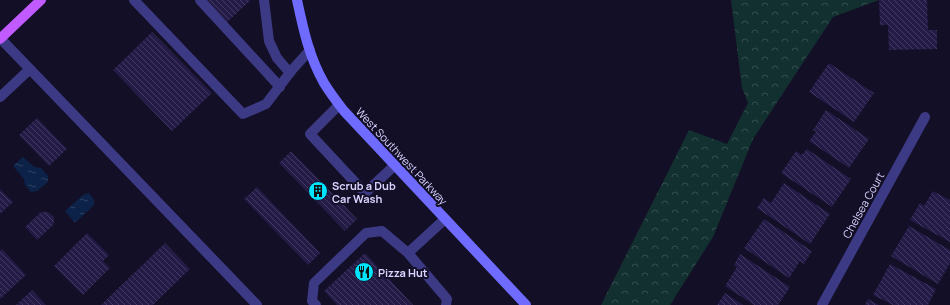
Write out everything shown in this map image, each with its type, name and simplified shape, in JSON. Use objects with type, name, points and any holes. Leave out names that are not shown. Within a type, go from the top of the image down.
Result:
[{"type":"main road","points":[[0,39],[41,0]]},
{"type":"street","points":[[134,0],[243,114],[266,104],[310,50]]},
{"type":"street","points":[[200,0],[280,86]]},
{"type":"street","points":[[264,0],[269,40],[276,58],[290,73]]},
{"type":"street","name":"West Southwest Parkway","points":[[297,0],[304,32],[310,50],[324,82],[339,105],[363,133],[526,305]]},
{"type":"street","points":[[0,39],[257,305]]},
{"type":"street","points":[[0,97],[30,69]]},
{"type":"street","points":[[339,105],[310,134],[365,193],[394,166]]},
{"type":"street","name":"Chelsea Court","points":[[822,305],[925,118]]},
{"type":"street","points":[[408,253],[445,219]]},
{"type":"street","points":[[316,305],[312,301],[314,283],[366,233],[382,231],[408,253],[447,299],[446,305]]},
{"type":"green space","points":[[731,0],[879,0],[833,17],[753,139],[713,237],[670,305],[601,305],[689,130],[727,144],[748,103],[742,88]]},
{"type":"water","points":[[23,157],[34,167],[41,168],[48,176],[48,182],[37,191],[31,192],[25,185],[24,179],[13,166]]},
{"type":"water","points":[[89,193],[94,200],[94,205],[75,223],[65,211],[83,195]]},
{"type":"building","points":[[206,0],[251,0],[227,22]]},
{"type":"building","points":[[879,0],[927,0],[928,30],[937,30],[937,49],[889,50],[888,25],[880,25]]},
{"type":"building","points":[[152,32],[212,93],[172,131],[113,70]]},
{"type":"building","points":[[829,63],[874,93],[854,122],[809,92]]},
{"type":"building","points":[[826,110],[869,139],[849,168],[809,141],[816,132],[813,130]]},
{"type":"building","points":[[37,118],[67,149],[49,166],[19,135]]},
{"type":"building","points":[[807,149],[851,179],[832,207],[781,173],[796,151],[802,155]]},
{"type":"building","name":"Scrub a Dub Car Wash","points":[[291,151],[357,219],[345,231],[279,163]]},
{"type":"building","points":[[784,183],[830,214],[810,244],[757,208],[764,198],[771,203]]},
{"type":"building","points":[[257,187],[320,253],[308,265],[244,199]]},
{"type":"building","points":[[0,189],[13,202],[0,214]]},
{"type":"building","points":[[933,191],[950,200],[950,242],[910,220],[920,203],[924,206]]},
{"type":"building","points":[[41,212],[48,212],[54,217],[54,224],[37,240],[25,227]]},
{"type":"building","points":[[764,219],[812,251],[804,264],[800,261],[789,278],[744,248]]},
{"type":"building","points":[[909,226],[950,250],[950,263],[938,284],[891,256]]},
{"type":"building","points":[[87,233],[109,255],[103,261],[110,268],[83,295],[54,266]]},
{"type":"building","points":[[165,243],[190,269],[153,305],[101,305]]},
{"type":"building","points":[[2,249],[26,275],[0,299],[0,251]]},
{"type":"building","name":"Pizza Hut","points":[[365,253],[413,305],[337,305],[324,291]]},
{"type":"building","points":[[740,254],[790,287],[778,305],[754,305],[725,286],[737,267],[734,265]]},
{"type":"building","points":[[890,264],[936,289],[928,305],[893,305],[873,295]]},
{"type":"building","points":[[32,290],[46,305],[16,305]]},
{"type":"building","points":[[725,293],[743,305],[717,305]]},
{"type":"building","points":[[868,299],[879,305],[865,305]]},
{"type":"place","name":"Scrub a Dub Car Wash","points":[[318,191]]},
{"type":"place","name":"Pizza Hut","points":[[364,272]]}]
